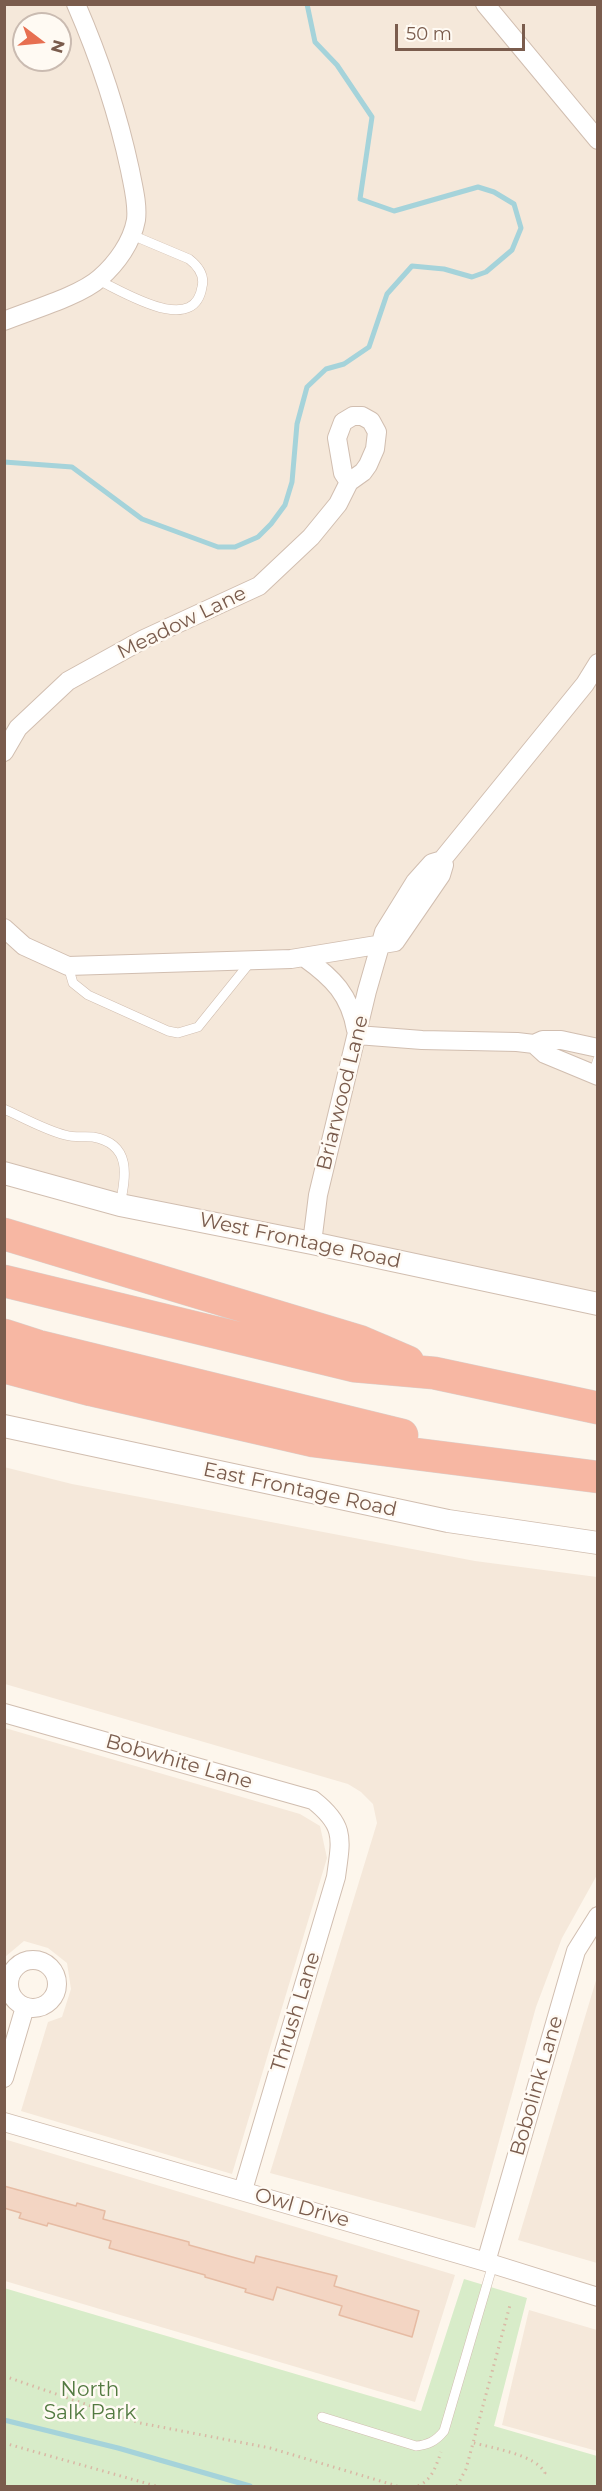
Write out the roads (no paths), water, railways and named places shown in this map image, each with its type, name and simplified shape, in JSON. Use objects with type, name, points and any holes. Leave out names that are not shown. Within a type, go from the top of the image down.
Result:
[{"type":"highway","points":[[4,1234],[359,1341],[434,1372]]},
{"type":"highway","points":[[4,1281],[354,1366],[434,1372],[597,1408]]},
{"type":"highway","points":[[4,1335],[38,1346],[264,1403],[558,1471]]},
{"type":"highway","points":[[4,1367],[91,1390],[314,1442],[597,1477]]},
{"type":"street","points":[[4,321],[75,292],[98,280],[117,259],[132,235],[136,220],[135,194],[123,138],[88,31],[76,4]]},
{"type":"street","points":[[485,4],[597,140]]},
{"type":"street","name":"Meadow Lane","points":[[4,752],[18,728],[68,681],[144,639],[259,586],[311,537],[338,504],[349,482]]},
{"type":"street","points":[[4,928],[24,946],[68,966],[305,958],[391,943],[398,938],[432,863],[442,860],[591,688],[597,663]]},
{"type":"street","name":"Briarwood Lane","points":[[312,1243],[318,1195],[367,991],[382,945]]},
{"type":"street","points":[[305,958],[333,979],[346,995],[353,1013],[357,1035],[534,1044],[543,1040],[561,1040],[597,1048]]},
{"type":"street","points":[[534,1044],[545,1054],[596,1070]]},
{"type":"street","name":"West Frontage Road","points":[[4,1173],[120,1205],[312,1243],[597,1304]]},
{"type":"street","name":"East Frontage Road","points":[[4,1426],[448,1521],[597,1543]]},
{"type":"street","name":"Bobwhite Lane","points":[[4,1713],[313,1800],[329,1812],[340,1832]]},
{"type":"street","name":"Thrush Lane","points":[[243,2190],[336,1877],[340,1832]]},
{"type":"street","name":"Bobolink Lane","points":[[489,2263],[576,1951],[597,1916]]},
{"type":"street","points":[[4,2078],[25,2007]]},
{"type":"street","name":"Owl Drive","points":[[4,2122],[243,2190],[597,2297]]},
{"type":"lane","points":[[98,280],[163,309],[179,311],[196,301],[203,286],[197,265],[189,259],[132,235]]},
{"type":"lane","points":[[68,966],[73,983],[88,995],[178,1034],[198,1027],[252,960]]},
{"type":"lane","points":[[4,1109],[64,1135],[102,1139],[114,1146],[123,1158],[125,1168],[120,1205]]},
{"type":"lane","points":[[322,2417],[416,2446],[430,2443],[444,2431],[489,2263]]},
{"type":"waterway","points":[[4,462],[72,467],[142,519],[218,547],[235,547],[258,537],[285,505],[292,482],[297,424],[307,387],[326,369],[344,364],[369,347],[387,294],[412,266],[444,269],[472,277],[486,272],[512,250],[521,228],[514,204],[494,192],[478,187],[394,211],[360,199],[372,117],[337,65],[315,42],[307,4]]},
{"type":"waterway","points":[[4,2420],[118,2448],[250,2486]]},
{"type":"park label","name":"North Salk Park","points":[[90,2402]]}]
